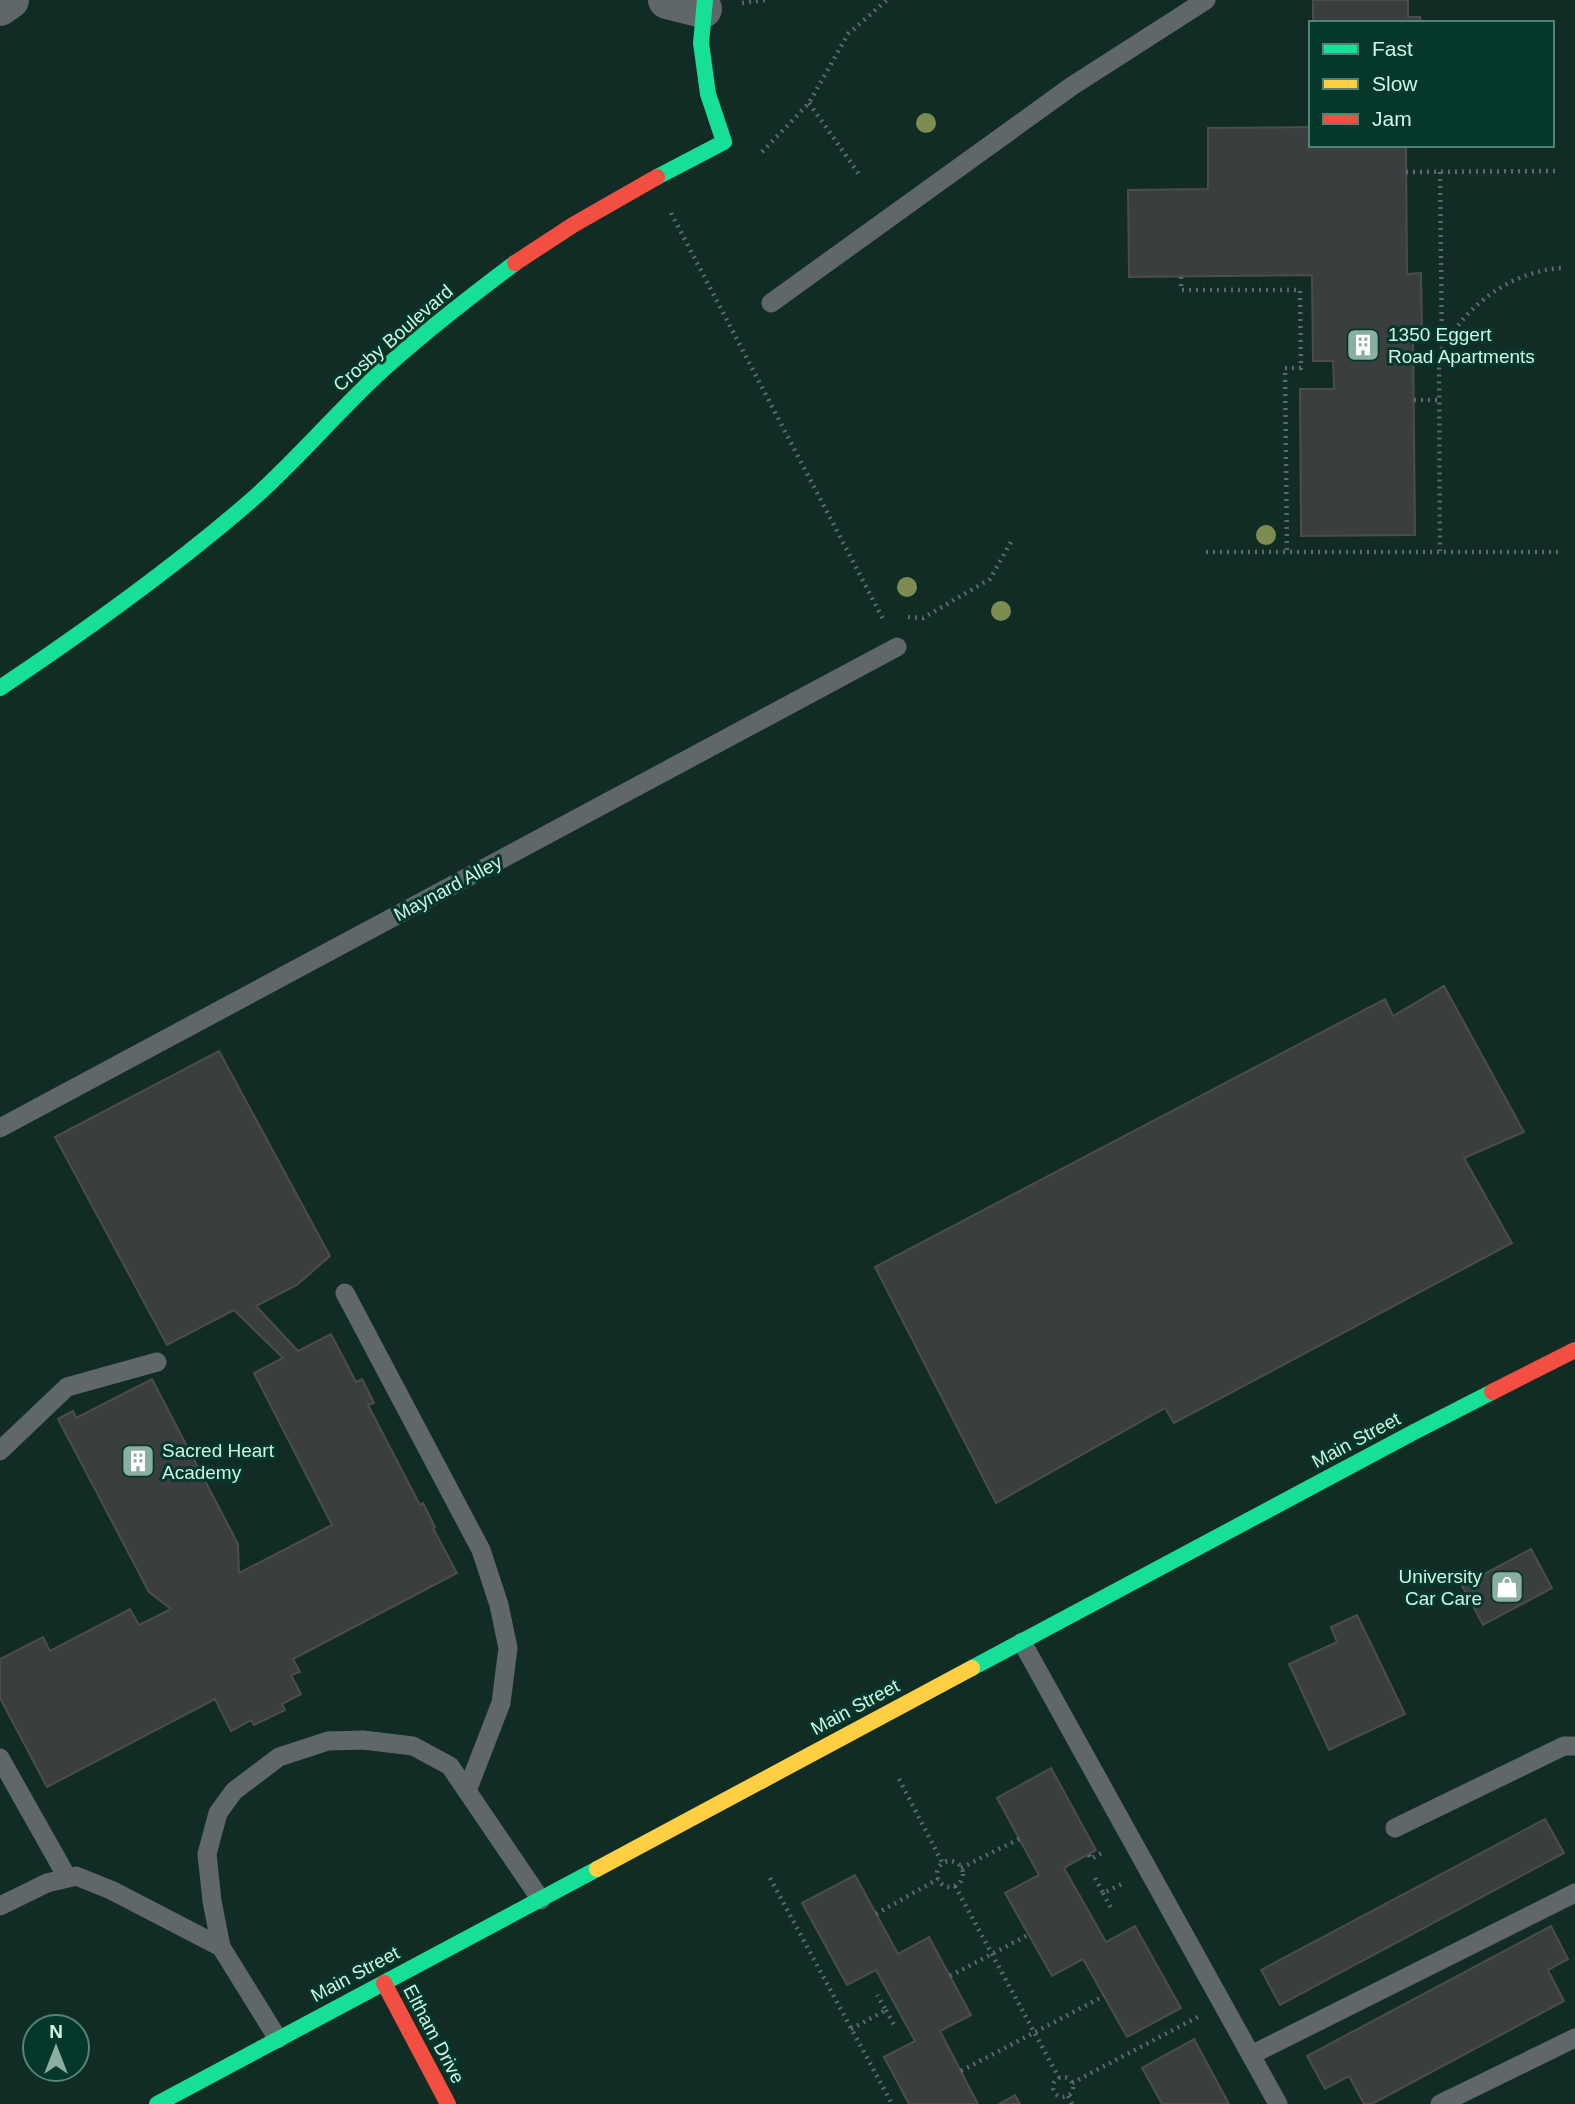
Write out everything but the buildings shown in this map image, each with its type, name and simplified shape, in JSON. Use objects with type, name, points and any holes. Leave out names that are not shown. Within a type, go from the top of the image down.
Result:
[{"type":"main road","points":[[692,3],[708,94],[724,142]]},
{"type":"main road","name":"Crosby Boulevard","points":[[0,688],[72,640],[183,557],[288,466],[386,367],[490,282],[564,230],[643,183],[724,142]]},
{"type":"main road","name":"Main Street","points":[[157,2104],[1414,1433],[1575,1350]]},
{"type":"main road","name":"Eltham Drive","points":[[384,1983],[448,2104]]},
{"type":"street","points":[[0,7],[10,0]]},
{"type":"lane","points":[[771,303],[1073,86],[1206,0]]},
{"type":"lane","name":"Maynard Alley","points":[[0,1128],[897,647]]},
{"type":"lane","points":[[345,1293],[481,1550],[499,1605],[508,1647],[501,1703],[467,1791]]},
{"type":"lane","points":[[0,1451],[67,1387],[157,1362]]},
{"type":"lane","points":[[1022,1642],[1278,2104]]},
{"type":"lane","points":[[278,2039],[221,1947],[207,1854],[218,1812],[234,1791],[279,1757],[328,1741],[363,1740],[413,1746],[450,1766],[541,1900]]},
{"type":"lane","points":[[1395,1828],[1564,1746],[1575,1746]]},
{"type":"lane","points":[[0,1758],[67,1877]]},
{"type":"lane","points":[[0,1906],[47,1883],[76,1875],[221,1947]]},
{"type":"lane","points":[[1251,2056],[1575,1893]]},
{"type":"lane","points":[[1440,2104],[1575,2038]]},
{"type":"path","points":[[724,142],[762,152],[809,103],[848,34],[887,0]]},
{"type":"path","points":[[809,103],[861,177]]},
{"type":"path","points":[[1406,172],[1560,171]]},
{"type":"path","points":[[1440,172],[1440,551]]},
{"type":"path","points":[[667,207],[897,647]]},
{"type":"path","points":[[1442,350],[1460,324],[1485,298],[1499,288],[1535,271],[1561,268]]},
{"type":"path","points":[[1181,277],[1181,290],[1300,290],[1301,368],[1285,368],[1287,552]]},
{"type":"path","points":[[1414,400],[1439,400]]},
{"type":"path","points":[[882,615],[923,618],[990,579],[1011,542]]},
{"type":"path","points":[[1206,552],[1561,552]]},
{"type":"path","points":[[899,1779],[943,1864]]},
{"type":"path","points":[[961,1868],[1019,1839]]},
{"type":"path","points":[[1089,1855],[1091,1859],[1112,1848]]},
{"type":"path","points":[[938,1880],[937,1870],[943,1864],[951,1862],[961,1868]]},
{"type":"path","points":[[955,1886],[962,1877],[961,1868]]},
{"type":"path","points":[[771,1878],[892,2104]]},
{"type":"path","points":[[1095,1878],[1112,1910]]},
{"type":"path","points":[[938,1880],[947,1886],[955,1886]]},
{"type":"path","points":[[876,1914],[938,1880]]},
{"type":"path","points":[[1103,1893],[1128,1881]]},
{"type":"path","points":[[955,1886],[1059,2078]]},
{"type":"path","points":[[950,1976],[1028,1935]]},
{"type":"path","points":[[877,1995],[894,2025]]},
{"type":"path","points":[[961,2071],[1104,1996]]},
{"type":"path","points":[[851,2029],[886,2010]]},
{"type":"path","points":[[1072,2083],[1199,2017]]},
{"type":"path","points":[[1065,2077],[1072,2083],[1073,2091],[1068,2096],[1061,2098],[1053,2092],[1054,2082],[1059,2078],[1065,2077]]},
{"type":"path","points":[[1068,2096],[1072,2104]]},
{"type":"traffic: fast","points":[[657,177],[724,142],[708,94],[701,43],[705,0]]},
{"type":"traffic: fast","points":[[0,688],[131,597],[225,523],[271,483],[392,362],[443,318],[515,263]]},
{"type":"traffic: fast","points":[[972,1668],[1492,1392]]},
{"type":"traffic: fast","points":[[157,2104],[597,1869]]},
{"type":"traffic: slow","points":[[597,1869],[972,1668]]},
{"type":"traffic: jam","points":[[515,263],[573,225],[657,177]]},
{"type":"traffic: jam","points":[[1492,1392],[1575,1350]]},
{"type":"traffic: jam","points":[[384,1983],[448,2104]]},
{"type":"place","name":"1350 Eggert Road Apartments","points":[[1363,345]]},
{"type":"place","name":"Sacred Heart Academy","points":[[138,1461]]},
{"type":"place","name":"University Car Care","points":[[1507,1587]]}]
